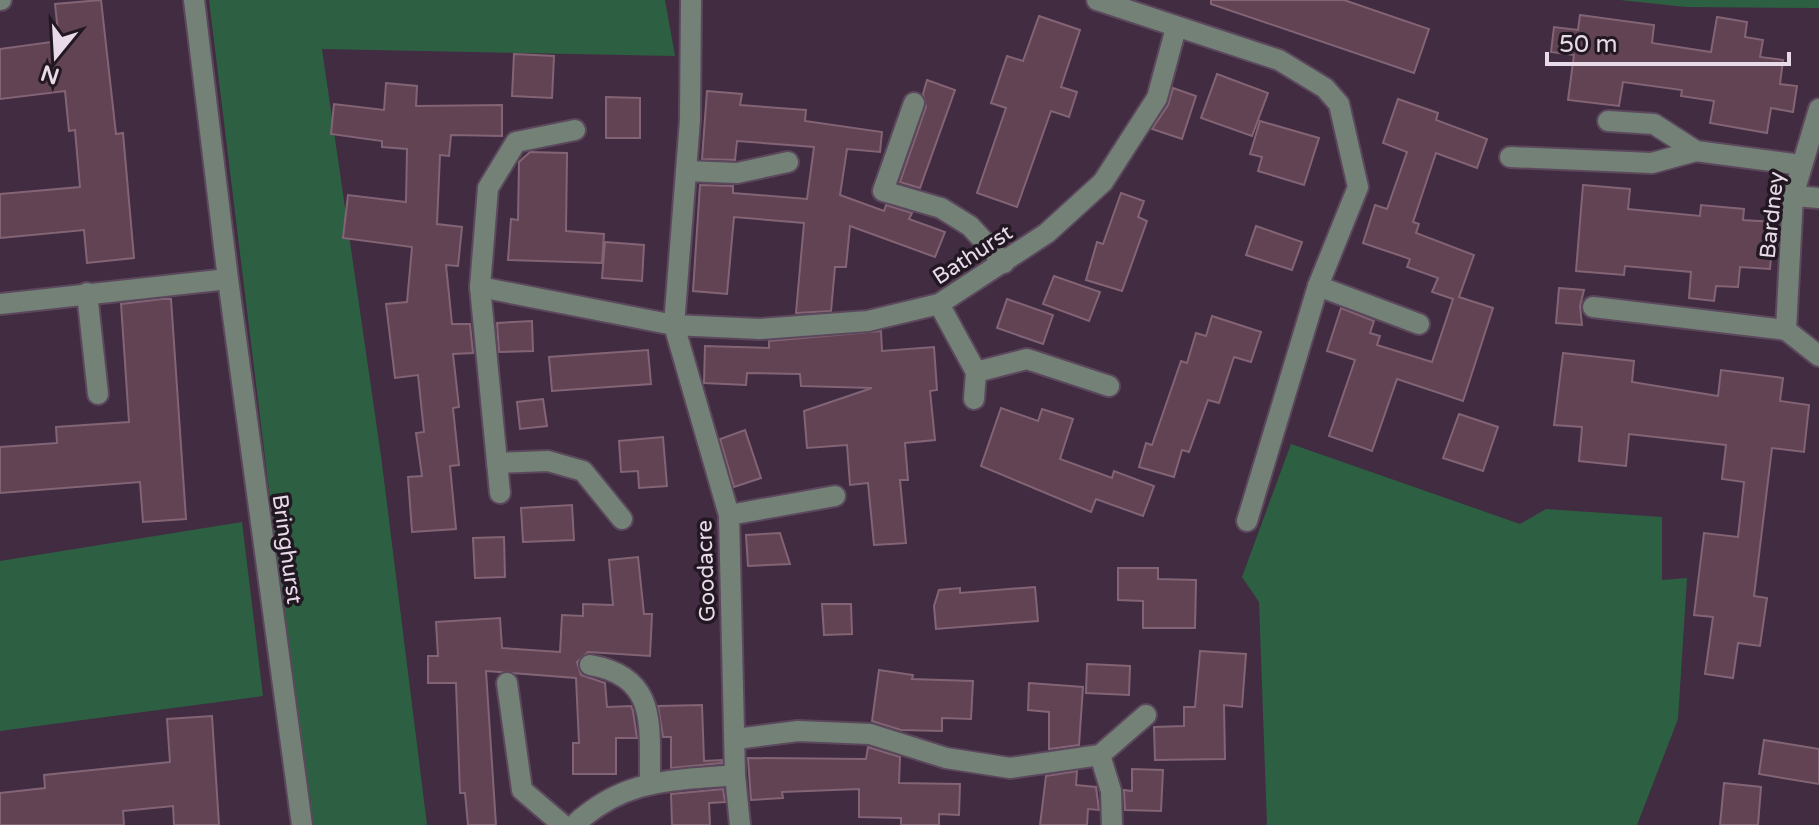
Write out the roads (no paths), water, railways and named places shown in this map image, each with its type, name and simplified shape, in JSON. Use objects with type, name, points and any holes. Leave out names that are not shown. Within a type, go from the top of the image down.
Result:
[{"type":"street","name":"Bringhurst","points":[[194,0],[228,279],[302,825]]},
{"type":"street","name":"Goodacre","points":[[691,0],[686,171],[674,325],[729,515],[735,775],[740,825]]},
{"type":"street","points":[[1097,0],[1279,60],[1325,88],[1339,104],[1358,187],[1318,286],[1247,521]]},
{"type":"street","name":"Bathurst","points":[[674,325],[760,329],[868,321],[939,304],[1047,233],[1103,182],[1157,98],[1176,28]]},
{"type":"street","points":[[914,103],[883,191],[941,208],[960,220],[1004,263]]},
{"type":"street","name":"Bardney","points":[[1786,330],[1793,196],[1819,109]]},
{"type":"street","points":[[1608,121],[1654,124],[1696,151]]},
{"type":"street","points":[[500,493],[480,287],[488,188],[516,142],[575,130]]},
{"type":"street","points":[[1510,157],[1652,163],[1696,151],[1801,165]]},
{"type":"street","points":[[686,171],[737,173],[788,162]]},
{"type":"street","points":[[1793,196],[1819,198]]},
{"type":"street","points":[[0,304],[228,279]]},
{"type":"street","points":[[1318,286],[1419,324]]},
{"type":"street","points":[[480,287],[674,325]]},
{"type":"street","points":[[87,293],[98,394]]},
{"type":"street","points":[[939,304],[976,372],[974,399]]},
{"type":"street","points":[[1593,307],[1786,330],[1819,356]]},
{"type":"street","points":[[976,372],[1027,359],[1109,386]]},
{"type":"street","points":[[497,463],[548,461],[583,471],[622,519]]},
{"type":"street","points":[[729,515],[835,496]]},
{"type":"street","points":[[590,665],[614,669],[636,685],[648,707],[650,783]]},
{"type":"street","points":[[507,683],[522,790],[563,825]]},
{"type":"street","points":[[736,739],[798,731],[870,734],[946,758],[1010,768],[1100,755],[1146,715]]},
{"type":"street","points":[[1100,755],[1111,791],[1112,825]]},
{"type":"street","points":[[574,825],[598,803],[650,783],[735,775]]}]
